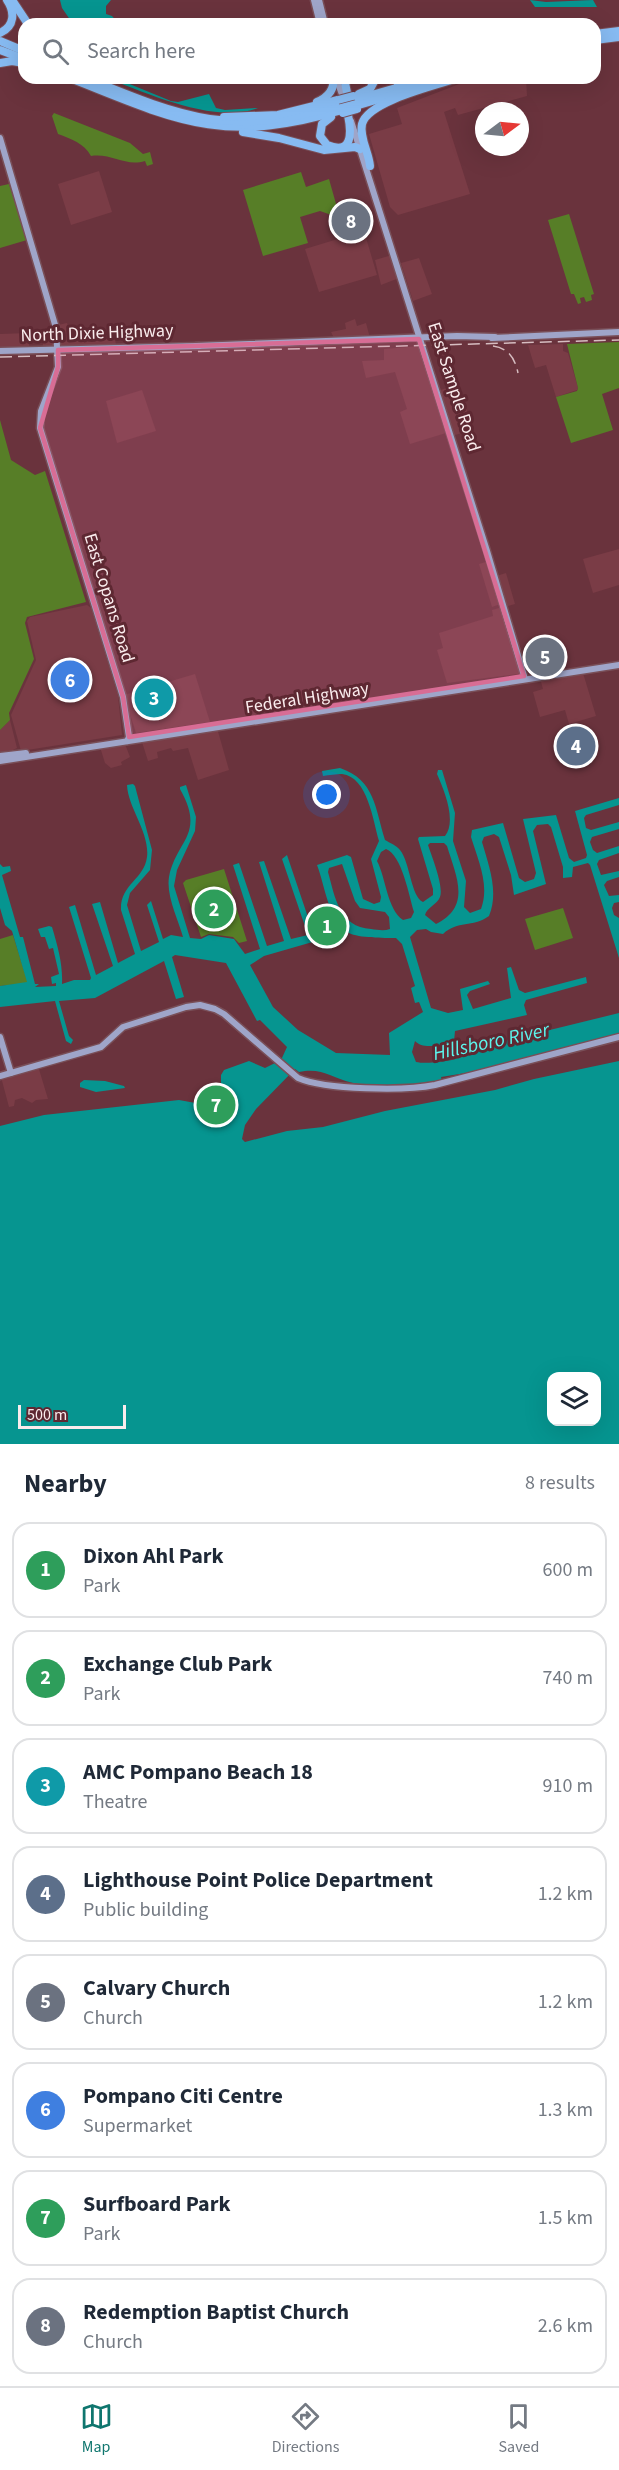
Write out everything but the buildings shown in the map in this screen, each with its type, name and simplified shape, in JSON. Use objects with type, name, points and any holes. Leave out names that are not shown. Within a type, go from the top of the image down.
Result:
[{"type":"highway","points":[[0,43],[13,20],[12,10],[7,0]]},
{"type":"highway","points":[[12,0],[23,18]]},
{"type":"highway","points":[[601,34],[619,32]]},
{"type":"highway","points":[[0,43],[18,53]]},
{"type":"highway","points":[[0,43],[18,53]]},
{"type":"highway","points":[[0,63],[18,58]]},
{"type":"highway","points":[[81,84],[104,92]]},
{"type":"highway","points":[[85,84],[163,115],[204,126],[274,136],[324,150],[355,147],[360,143]]},
{"type":"highway","points":[[91,84],[174,116],[222,125],[278,124],[420,84]]},
{"type":"highway","points":[[101,84],[167,110],[214,121],[247,122],[279,120],[427,84]]},
{"type":"highway","points":[[106,84],[168,108],[230,120],[270,119],[302,114],[348,104],[411,84]]},
{"type":"highway","points":[[108,84],[113,87]]},
{"type":"highway","points":[[276,114],[326,98],[336,84]]},
{"type":"highway","points":[[341,84],[348,104],[350,138],[342,146],[328,146],[320,136],[322,124],[330,117],[348,104],[369,90],[374,84]]},
{"type":"highway","points":[[194,123],[235,128],[268,127],[310,120],[405,84]]},
{"type":"highway","points":[[202,116],[253,117],[297,112],[411,93],[439,84]]},
{"type":"highway","points":[[370,166],[362,132],[364,120],[371,113],[411,93]]},
{"type":"main road","points":[[314,0],[318,18]]},
{"type":"main road","points":[[319,0],[324,18]]},
{"type":"main road","name":"East Sample Road","points":[[348,104],[526,677]]},
{"type":"main road","name":"East Copans Road","points":[[0,138],[52,322],[56,350],[54,368],[36,417],[37,428],[126,707],[127,739]]},
{"type":"main road","name":"East Sample Road","points":[[360,143],[370,166],[421,339]]},
{"type":"main road","points":[[398,268],[404,278]]},
{"type":"main road","name":"North Dixie Highway","points":[[0,351],[619,333]]},
{"type":"main road","name":"East Copans Road","points":[[108,651],[121,700],[127,739]]},
{"type":"main road","name":"Federal Highway","points":[[296,713],[366,704],[383,698],[619,663]]},
{"type":"main road","name":"Federal Highway","points":[[0,758],[479,687],[526,677]]},
{"type":"main road","points":[[479,687],[486,682]]},
{"type":"main road","points":[[121,700],[126,707]]},
{"type":"main road","name":"Federal Highway","points":[[214,726],[224,722],[272,717]]},
{"type":"main road","name":"Federal Highway","points":[[80,747],[90,743],[127,739]]},
{"type":"main road","points":[[0,1076],[101,1047],[123,1027],[196,1005],[218,1010],[294,1075],[308,1081],[372,1088],[419,1088],[619,1036]]},
{"type":"main road","points":[[0,1037],[10,1073]]},
{"type":"main road","points":[[0,1044],[10,1073]]},
{"type":"highlighted area","points":[[419,339],[524,676],[129,737],[123,697],[40,428],[58,367],[58,350]]},
{"type":"shaded area","points":[[459,84],[526,84],[527,96],[505,102],[475,102],[475,110],[458,115],[455,108],[444,112],[470,194],[398,215],[390,207],[369,134],[402,124],[397,108]]},
{"type":"shaded area","points":[[99,171],[112,212],[71,225],[58,184]]},
{"type":"shaded area","points":[[364,231],[377,275],[319,292],[305,249]]},
{"type":"shaded area","points":[[392,255],[399,278],[381,285],[375,260]]},
{"type":"shaded area","points":[[419,258],[432,294],[413,301],[401,263]]},
{"type":"shaded area","points":[[355,319],[357,326],[366,323],[370,338],[334,338],[331,332],[346,329],[345,323]]},
{"type":"shaded area","points":[[67,323],[73,342],[83,339],[84,343],[95,339],[115,339],[116,345],[43,347],[42,332],[59,331],[58,325]]},
{"type":"shaded area","points":[[29,333],[29,348],[0,349],[0,334]]},
{"type":"shaded area","points":[[563,344],[563,351],[568,353],[578,388],[556,397],[546,365],[535,368],[528,345]]},
{"type":"shaded area","points":[[420,346],[434,392],[459,384],[473,430],[455,435],[446,433],[410,444],[400,412],[407,409],[395,372],[366,378],[362,361],[384,360],[384,349]]},
{"type":"shaded area","points":[[142,390],[156,431],[117,443],[106,401]]},
{"type":"shaded area","points":[[619,549],[619,585],[593,593],[583,559]]},
{"type":"shaded area","points":[[489,561],[493,577],[506,573],[515,604],[508,606],[506,602],[492,607],[479,564]]},
{"type":"shaded area","points":[[87,605],[91,608],[118,696],[122,735],[21,751],[11,715],[36,660],[27,621],[30,617]]},
{"type":"shaded area","points":[[502,609],[520,671],[518,674],[447,683],[437,650],[443,648],[439,633],[493,616],[492,610]]},
{"type":"shaded area","points":[[583,673],[596,716],[569,724],[565,710],[540,717],[533,692],[543,689],[540,678]]},
{"type":"shaded area","points":[[195,674],[210,722],[136,733],[124,695]]},
{"type":"shaded area","points":[[10,720],[17,748],[0,752],[0,730]]},
{"type":"shaded area","points":[[217,728],[229,770],[198,780],[188,748],[173,751],[171,748],[157,752],[158,758],[148,761],[142,742]]},
{"type":"shaded area","points":[[125,744],[130,757],[121,762],[122,765],[111,768],[105,763],[100,747]]},
{"type":"shaded area","points":[[38,1066],[48,1099],[36,1100],[32,1103],[22,1098],[15,1100],[14,1106],[9,1107],[1,1077]]},
{"type":"green space","points":[[54,113],[130,143],[143,154],[150,152],[153,164],[147,166],[145,161],[131,162],[105,156],[91,156],[81,145],[58,134],[52,116]]},
{"type":"green space","points":[[301,172],[306,187],[329,179],[340,218],[320,211],[300,217],[308,243],[263,256],[243,190]]},
{"type":"green space","points":[[9,184],[27,240],[0,248],[0,186]]},
{"type":"green space","points":[[569,214],[594,294],[591,295],[592,300],[586,302],[584,297],[580,298],[581,303],[578,304],[574,294],[571,294],[548,220]]},
{"type":"green space","points":[[619,342],[619,388],[602,394],[613,430],[571,443],[556,397],[577,391],[578,388],[567,344]]},
{"type":"green space","points":[[0,420],[11,460],[35,475],[45,471],[86,602],[27,617],[25,623],[34,659],[9,713],[10,720],[0,730]]},
{"type":"green space","points":[[224,869],[247,941],[239,943],[233,937],[209,934],[201,937],[183,883],[186,880]]},
{"type":"green space","points":[[563,908],[573,938],[535,950],[525,919]]},
{"type":"green space","points":[[13,935],[28,983],[0,986],[0,939]]},
{"type":"water","points":[[60,0],[111,0],[106,6],[106,14],[114,18],[69,18]]},
{"type":"water","points":[[530,0],[546,2],[593,0],[597,7],[535,7]]},
{"type":"water","points":[[122,84],[130,84],[171,101],[178,102],[209,94],[216,108],[225,110],[258,108],[223,113],[161,99]]},
{"type":"water","points":[[340,768],[352,773],[367,788],[376,806],[385,840],[400,850],[416,893],[423,902],[433,895],[433,889],[418,839],[419,837],[445,836],[450,822],[448,805],[437,774],[438,770],[442,770],[455,813],[453,841],[466,881],[464,907],[470,913],[481,909],[484,891],[482,873],[471,837],[472,830],[503,823],[519,878],[525,882],[534,879],[536,873],[523,819],[556,815],[569,858],[574,862],[586,858],[587,855],[575,811],[619,798],[619,805],[586,815],[584,818],[586,828],[591,830],[619,822],[619,829],[592,837],[590,842],[597,853],[619,846],[619,853],[599,860],[597,864],[601,875],[619,871],[619,877],[607,881],[604,885],[609,896],[619,895],[619,902],[614,903],[612,908],[614,915],[619,918],[619,958],[590,865],[588,863],[573,867],[572,877],[563,878],[563,867],[551,827],[548,824],[537,825],[533,831],[546,884],[514,895],[511,875],[499,837],[494,834],[484,837],[482,842],[493,888],[489,916],[477,922],[454,927],[443,934],[426,929],[417,930],[410,937],[431,1008],[448,1013],[463,1010],[460,989],[488,981],[490,984],[470,991],[467,995],[473,1009],[511,998],[507,968],[511,967],[519,990],[525,993],[586,977],[587,983],[526,1000],[524,1005],[527,1015],[455,1031],[454,1041],[428,1046],[415,1041],[412,1052],[416,1062],[439,1062],[458,1058],[466,1056],[477,1048],[619,1013],[619,1034],[484,1070],[441,1077],[442,1081],[409,1085],[364,1085],[320,1072],[299,1072],[295,1069],[256,1109],[245,1125],[242,1139],[245,1142],[287,1131],[323,1127],[385,1111],[495,1090],[534,1079],[619,1061],[619,1444],[0,1444],[0,1126],[44,1115],[179,1100],[201,1104],[215,1118],[223,1111],[214,1098],[221,1090],[221,1075],[224,1070],[249,1061],[265,1068],[281,1060],[287,1047],[260,1020],[257,1021],[226,963],[175,955],[172,957],[184,997],[176,999],[164,961],[95,998],[59,1001],[69,1036],[73,1040],[71,1044],[66,1041],[55,1001],[0,1007],[0,986],[27,982],[12,931],[5,925],[0,908],[0,864],[3,867],[10,866],[11,871],[2,875],[20,937],[23,937],[35,984],[39,984],[35,987],[56,986],[56,983],[52,984],[51,977],[59,974],[53,948],[49,949],[45,937],[41,937],[38,929],[49,926],[52,927],[58,949],[62,984],[74,980],[90,980],[69,907],[75,905],[96,975],[113,966],[92,904],[100,902],[118,963],[135,954],[121,910],[122,901],[124,894],[145,865],[147,848],[127,785],[135,786],[152,850],[150,870],[130,893],[127,905],[141,951],[159,942],[147,905],[151,901],[163,939],[171,935],[183,937],[171,900],[169,877],[190,827],[187,804],[180,789],[186,785],[196,817],[195,831],[177,870],[174,886],[190,938],[201,939],[209,935],[234,939],[245,954],[260,949],[233,865],[239,863],[267,946],[284,941],[259,862],[264,861],[291,939],[308,935],[282,859],[287,855],[316,941],[264,956],[250,965],[273,1007],[298,1030],[336,1053],[390,1055],[389,1033],[423,1012],[419,1002],[415,1003],[411,988],[415,986],[402,944],[396,938],[365,937],[349,933],[336,920],[328,902],[317,865],[347,855],[351,857],[363,899],[374,904],[380,902],[381,897],[371,859],[379,841],[372,812],[364,791],[358,783],[342,774],[323,776],[322,771]],"holes":[[[444,843],[447,846],[458,890],[458,899],[454,908],[447,917],[436,924],[425,915],[439,900],[441,892],[428,845]],[[386,849],[392,853],[401,867],[414,912],[411,918],[403,920],[393,909],[390,901],[377,861],[381,852]],[[342,864],[355,901],[360,908],[385,912],[389,917],[390,929],[360,927],[345,917],[336,900],[328,872],[329,868]]]},
{"type":"water","points":[[84,1080],[105,1081],[125,1088],[96,1092],[80,1087],[80,1083]]},
{"type":"railway","points":[[0,357],[619,340]]},
{"type":"railway","points":[[493,346],[503,349],[510,355],[518,373]]},
{"type":"place","name":"Redemption Baptist Church","points":[[351,221]]},
{"type":"place","name":"Calvary Church","points":[[545,657]]},
{"type":"place","name":"Pompano Citi Centre","points":[[70,680]]},
{"type":"place","name":"AMC Pompano Beach 18","points":[[154,698]]},
{"type":"place","name":"Lighthouse Point Police Department","points":[[576,746]]},
{"type":"place","name":"Exchange Club Park","points":[[214,909]]},
{"type":"place","name":"Dixon Ahl Park","points":[[327,926]]},
{"type":"place","name":"Surfboard Park","points":[[216,1105]]},
{"type":"water label","name":"Hillsboro River","points":[[491,1042]]}]
